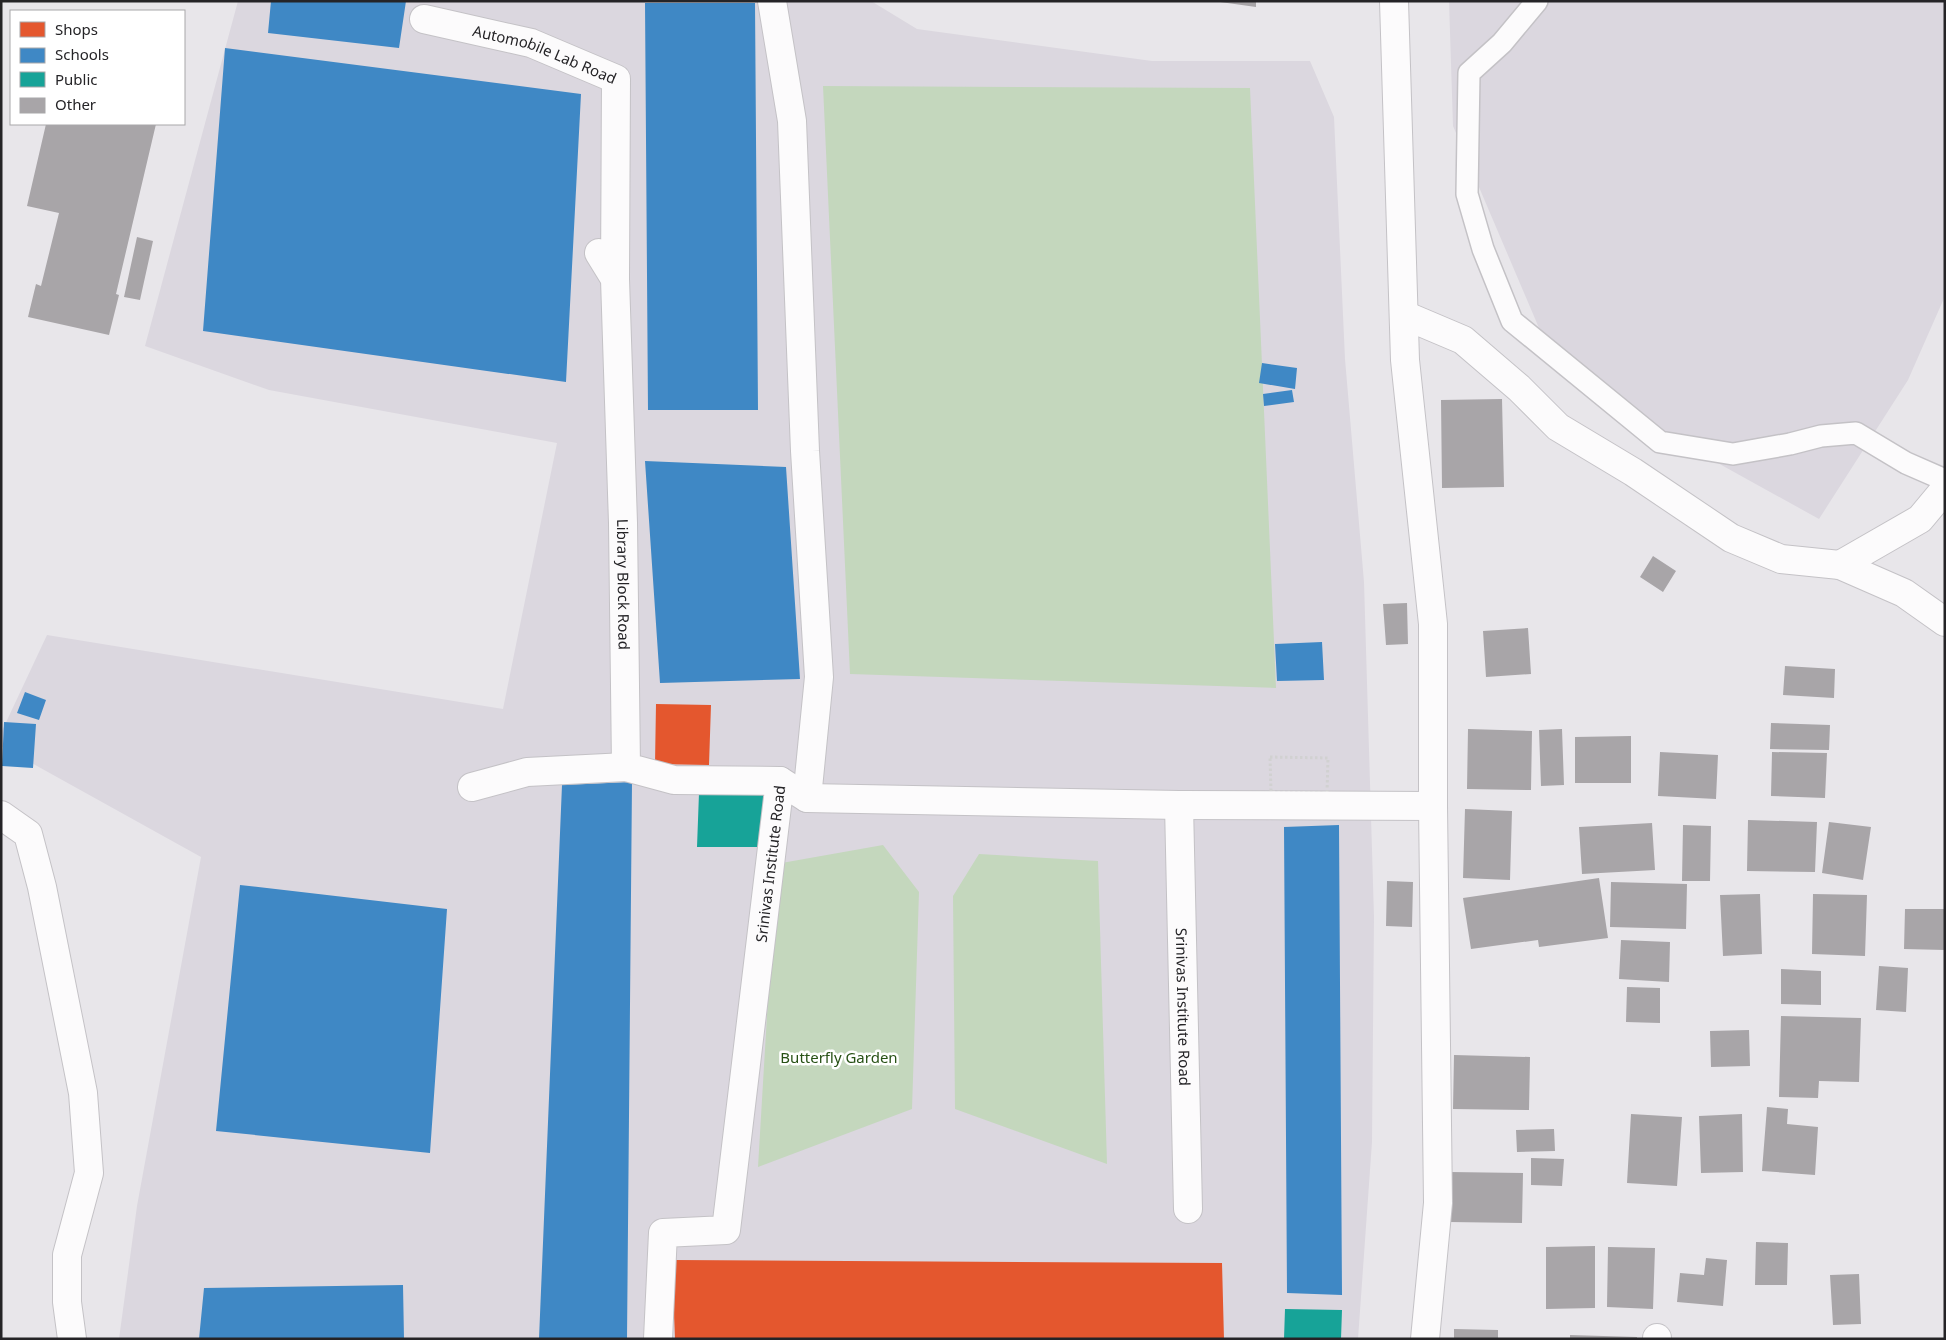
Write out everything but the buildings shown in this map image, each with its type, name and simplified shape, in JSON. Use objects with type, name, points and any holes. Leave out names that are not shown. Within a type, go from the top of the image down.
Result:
[{"type":"street","points":[[772,1],[792,121],[806,451],[819,677],[807,798]]},
{"type":"street","points":[[1394,1],[1405,360],[1433,624],[1433,806],[1438,1203],[1426,1339]]},
{"type":"street","name":"Automobile Lab Road","points":[[424,19],[531,43],[616,79],[615,279]]},
{"type":"street","name":"Library Block Road","points":[[599,253],[615,279],[623,523],[626,767]]},
{"type":"street","points":[[1404,315],[1463,340],[1519,388],[1558,427],[1634,472],[1731,538],[1781,559],[1840,566],[1904,593],[1945,622]]},
{"type":"street","points":[[1840,566],[1920,518],[1945,488]]},
{"type":"street","points":[[472,787],[527,772],[626,767],[674,780],[780,780]]},
{"type":"street","name":"Srinivas Institute Road","points":[[658,1339],[663,1233],[726,1230],[780,780],[807,798],[1179,806],[1433,806]]},
{"type":"street","name":"Srinivas Institute Road","points":[[1179,806],[1188,1209]]},
{"type":"street","points":[[1,815],[28,834],[42,887],[83,1093],[89,1174],[67,1255],[67,1302],[72,1339]]},
{"type":"lane","points":[[1537,1],[1502,43],[1469,73],[1467,194],[1483,249],[1512,322],[1660,442],[1733,454],[1790,444],[1820,436],[1856,433],[1906,463],[1945,480]]},
{"type":"shaded area","points":[[238,1],[871,1],[917,29],[1152,61],[1310,61],[1334,117],[1345,359],[1364,582],[1374,917],[1372,1142],[1358,1339],[119,1339],[137,1206],[201,857],[1,746],[1,733],[47,635],[503,709],[557,443],[269,390],[145,346]]},
{"type":"shaded area","points":[[1449,1],[1945,1],[1945,296],[1908,380],[1819,519],[1559,375],[1453,126]]},
{"type":"green space","points":[[823,86],[1250,88],[1276,688],[850,674]]},
{"type":"green space","name":"Butterfly Garden","points":[[883,845],[919,892],[912,1109],[758,1167],[776,864]]},
{"type":"green space","points":[[979,854],[1098,861],[1107,1164],[955,1109],[953,896]]}]
